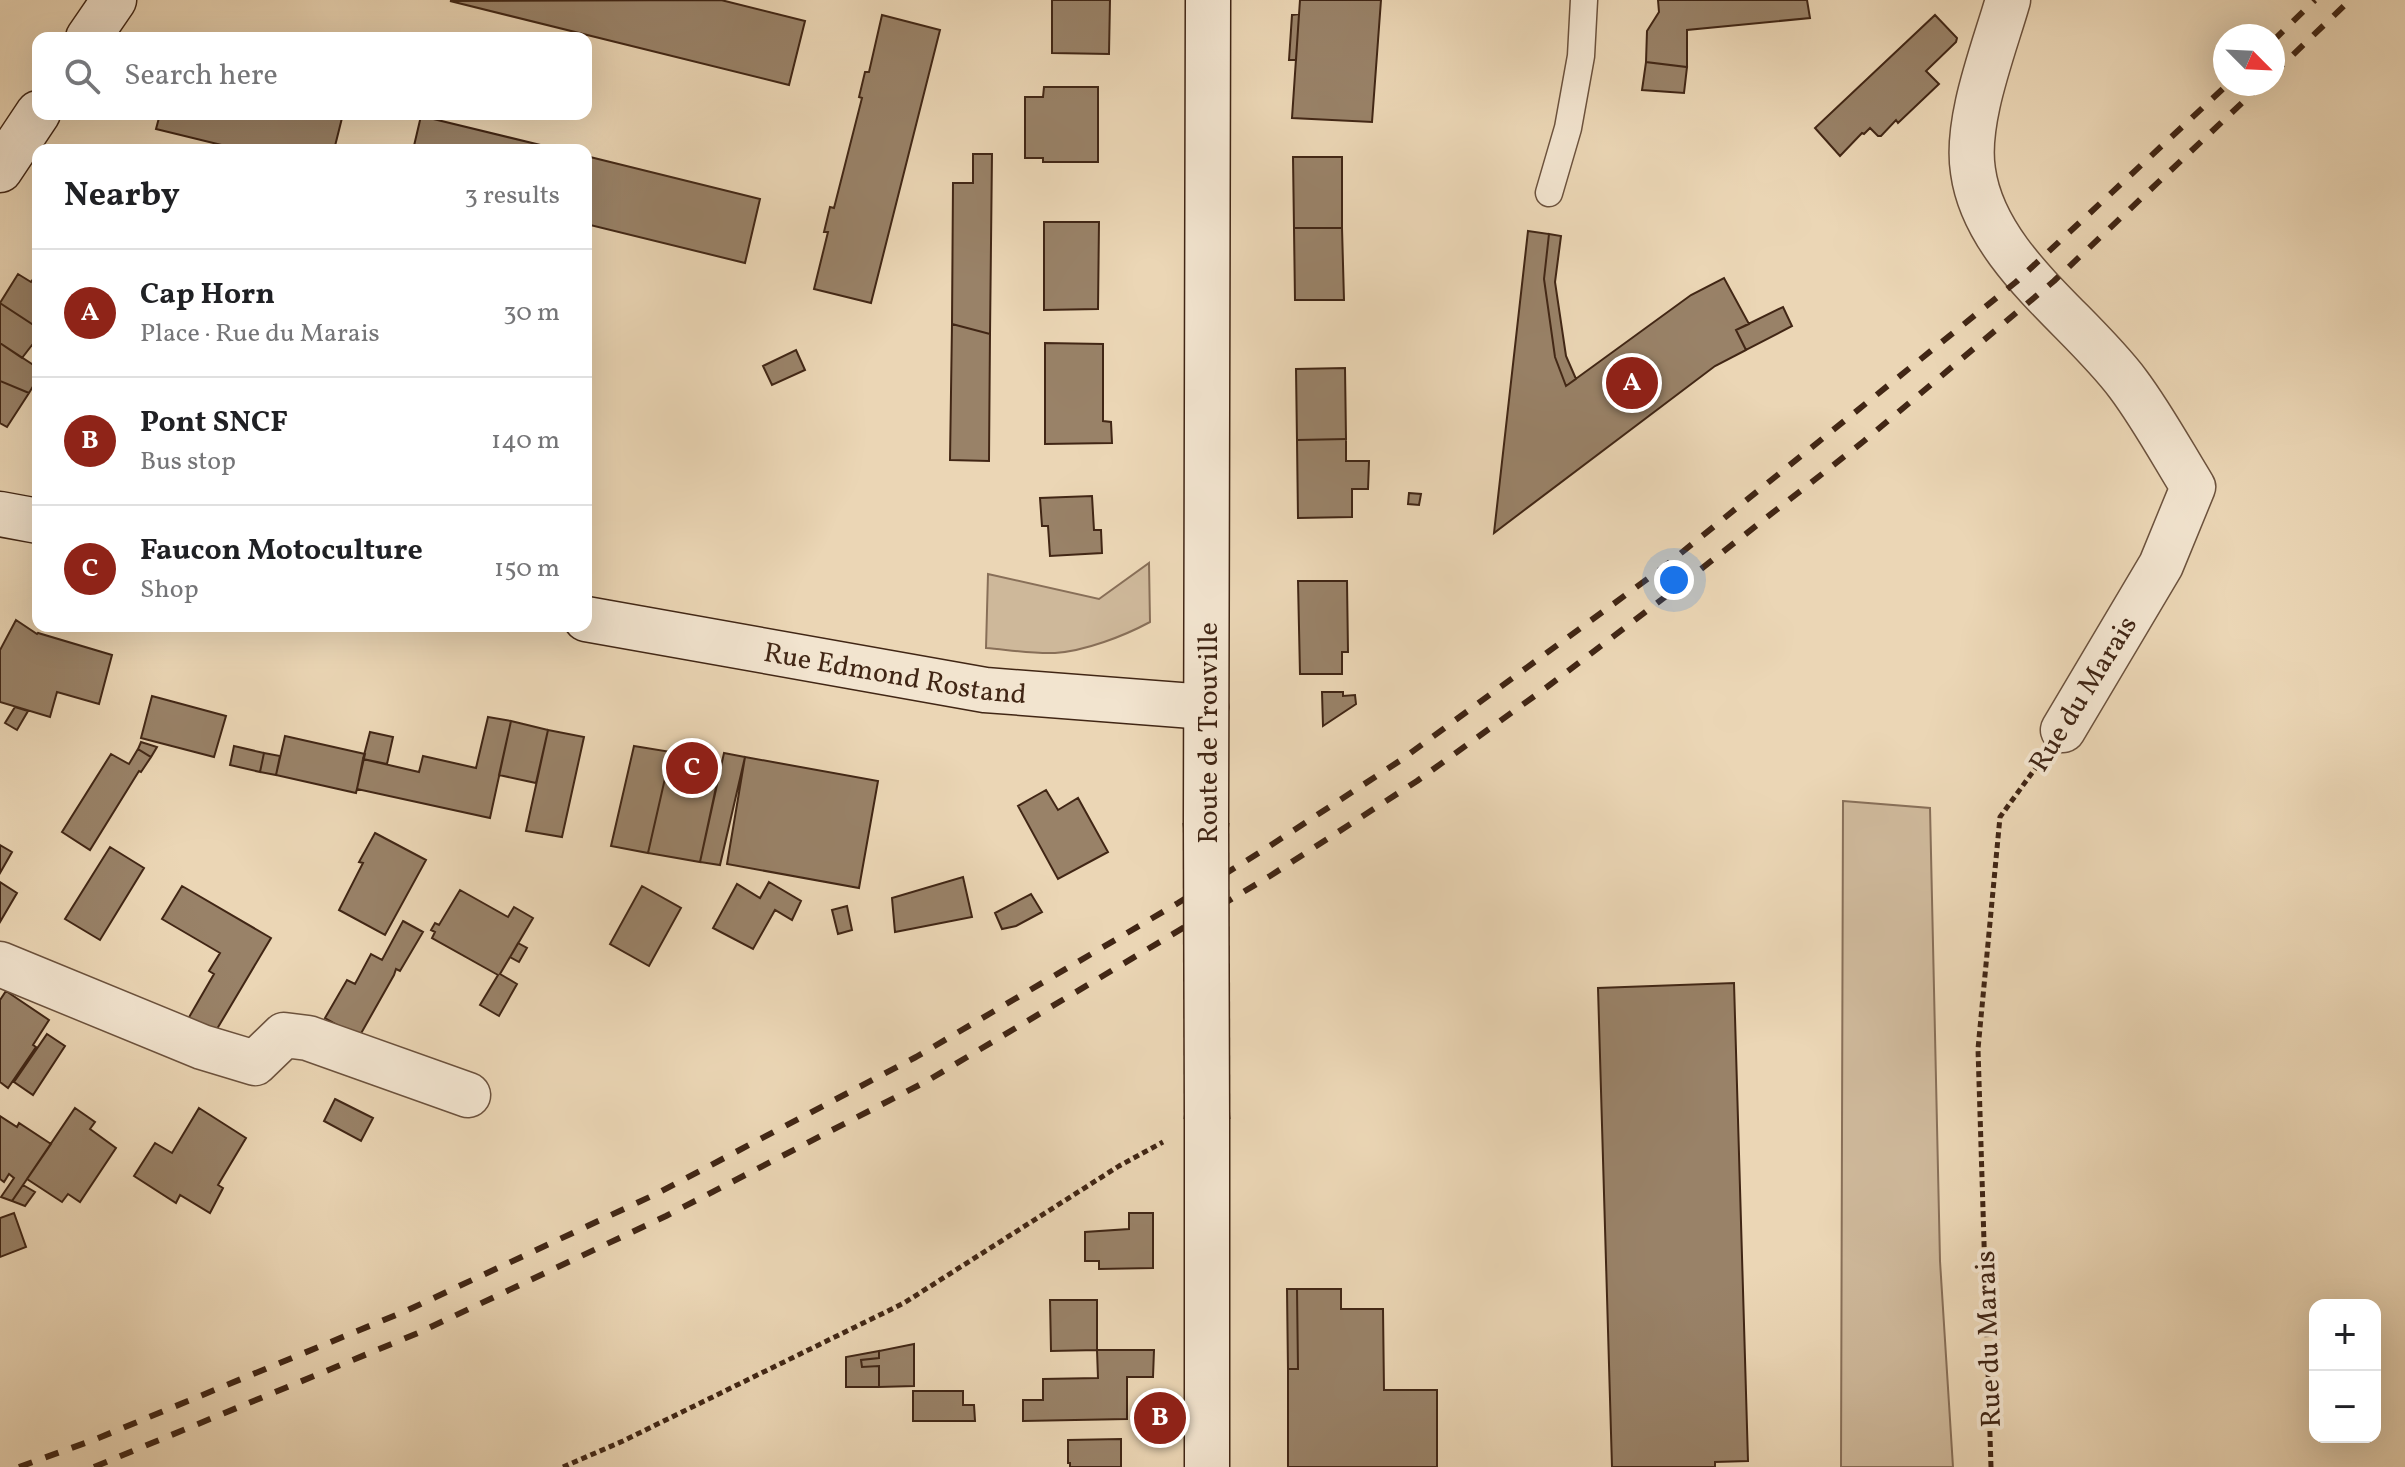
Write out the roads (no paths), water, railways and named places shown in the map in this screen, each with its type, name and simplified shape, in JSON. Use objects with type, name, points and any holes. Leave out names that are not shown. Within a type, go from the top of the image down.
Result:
[{"type":"main road","points":[[92,32],[114,0]]},
{"type":"main road","name":"Route de Trouville","points":[[1207,1467],[1208,0]]},
{"type":"main road","name":"Rue du Marais","points":[[2008,0],[1982,90],[1974,134],[1972,169],[1978,196],[1992,225],[2016,261],[2128,384],[2193,487],[2161,565],[2063,730]]},
{"type":"main road","points":[[0,170],[33,120]]},
{"type":"main road","points":[[0,514],[32,520]]},
{"type":"main road","name":"Rue Edmond Rostand","points":[[592,620],[985,690],[1206,707]]},
{"type":"main road","points":[[0,964],[202,1047],[255,1063],[284,1035],[308,1038],[468,1095]]},
{"type":"lane","points":[[1549,193],[1571,114],[1581,56],[1584,0]]},
{"type":"railway","points":[[2285,29],[2315,0]]},
{"type":"railway","points":[[2285,62],[2350,0]]},
{"type":"railway","points":[[19,1467],[96,1439],[408,1310],[656,1194],[916,1057],[1262,851],[1401,760],[1665,566],[2016,282],[2215,96]]},
{"type":"railway","points":[[94,1467],[418,1333],[666,1216],[927,1081],[1270,876],[1417,781],[1547,687],[1864,441],[2054,281],[2249,96]]},
{"type":"place","name":"Cap Horn","points":[[1632,383]]},
{"type":"place","name":"Faucon Motoculture","points":[[692,768]]},
{"type":"place","name":"Pont SNCF","points":[[1160,1418]]}]
